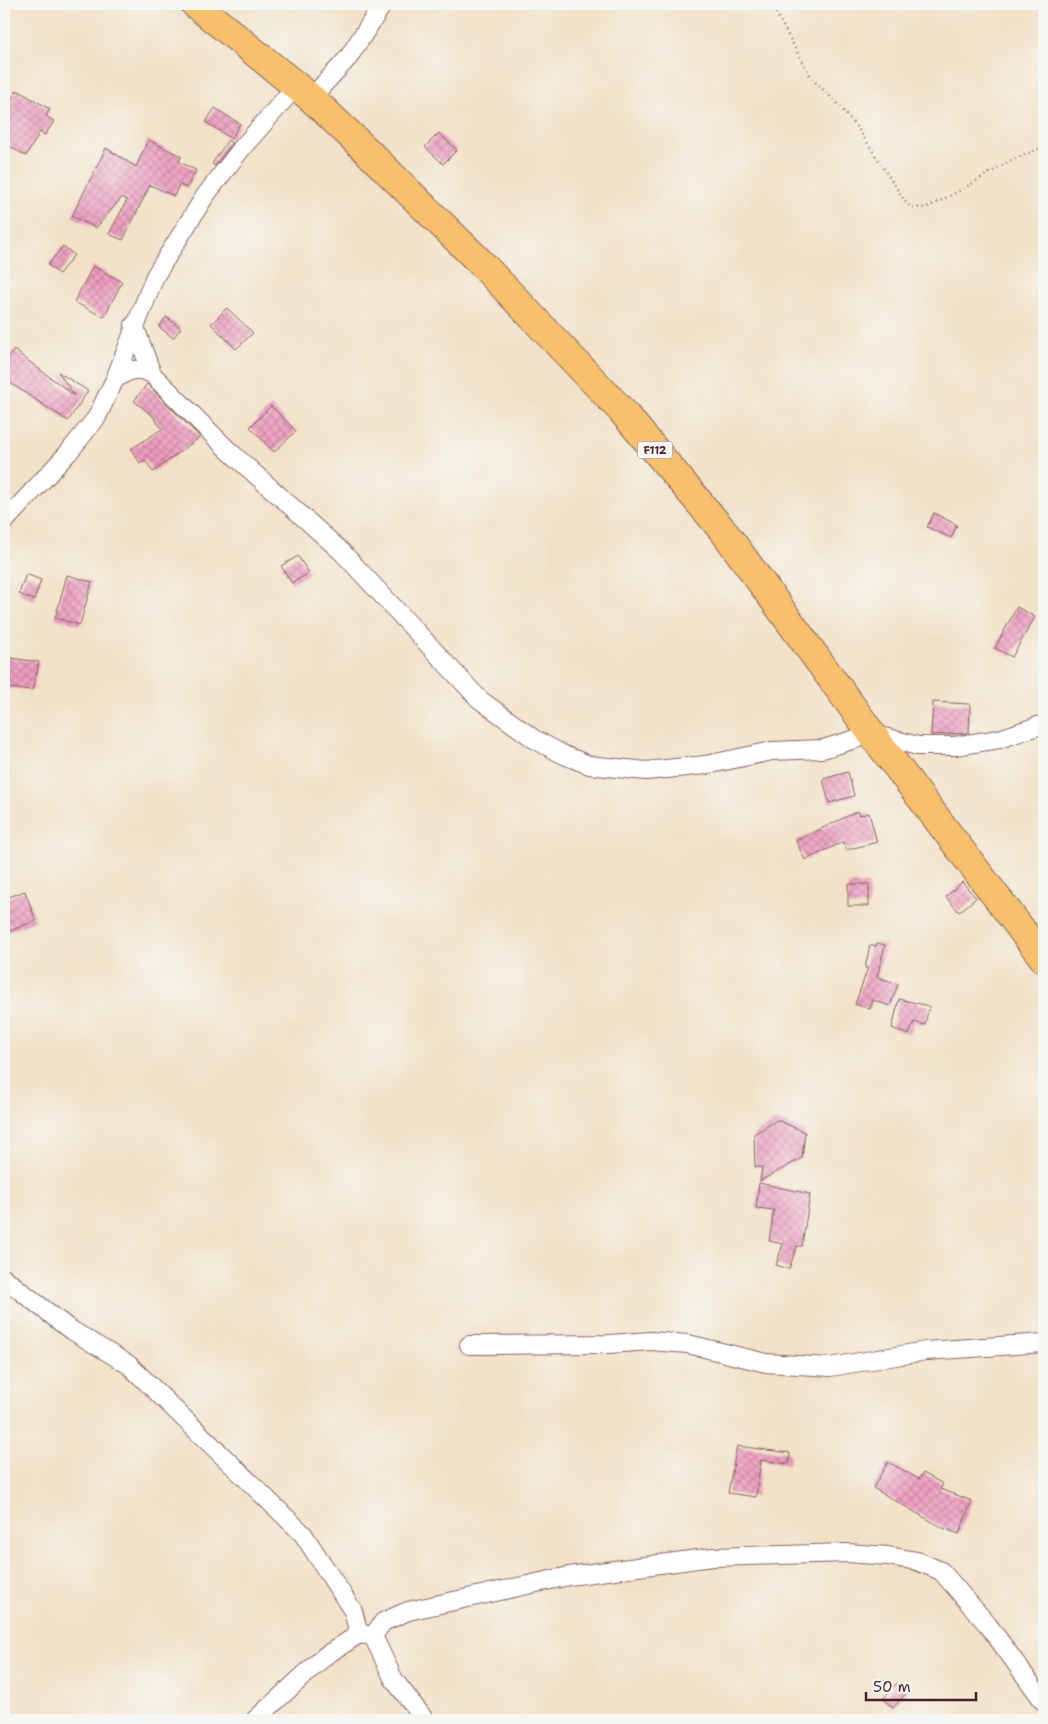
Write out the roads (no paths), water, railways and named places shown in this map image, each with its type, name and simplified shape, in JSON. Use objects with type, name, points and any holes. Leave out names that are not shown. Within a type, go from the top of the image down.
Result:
[{"type":"main road","name":"F112","points":[[195,4],[303,92],[480,261],[622,411],[725,532],[872,734],[1044,959]]},
{"type":"street","points":[[4,522],[68,453],[97,417],[115,379],[134,324],[155,276],[205,196],[242,148],[303,92],[348,58],[383,4]]},
{"type":"street","points":[[134,324],[152,374]]},
{"type":"street","points":[[115,379],[132,369],[142,369],[152,374],[227,449],[342,552],[478,699],[534,739],[564,756],[589,765],[655,771],[706,765],[772,751],[823,749],[872,734],[918,746],[955,746],[999,739],[1044,724]]},
{"type":"street","points":[[902,771],[910,755],[918,746]]},
{"type":"street","points":[[4,1278],[68,1328],[129,1365],[304,1534],[354,1611],[366,1635],[394,1680],[425,1720]]},
{"type":"street","points":[[469,1345],[609,1344],[652,1341],[688,1344],[766,1363],[830,1367],[926,1351],[1044,1343]]},
{"type":"street","points":[[255,1720],[326,1656],[366,1635],[384,1622],[408,1612],[569,1576],[713,1557],[848,1552],[917,1561],[941,1571],[988,1625],[1044,1702]]}]
